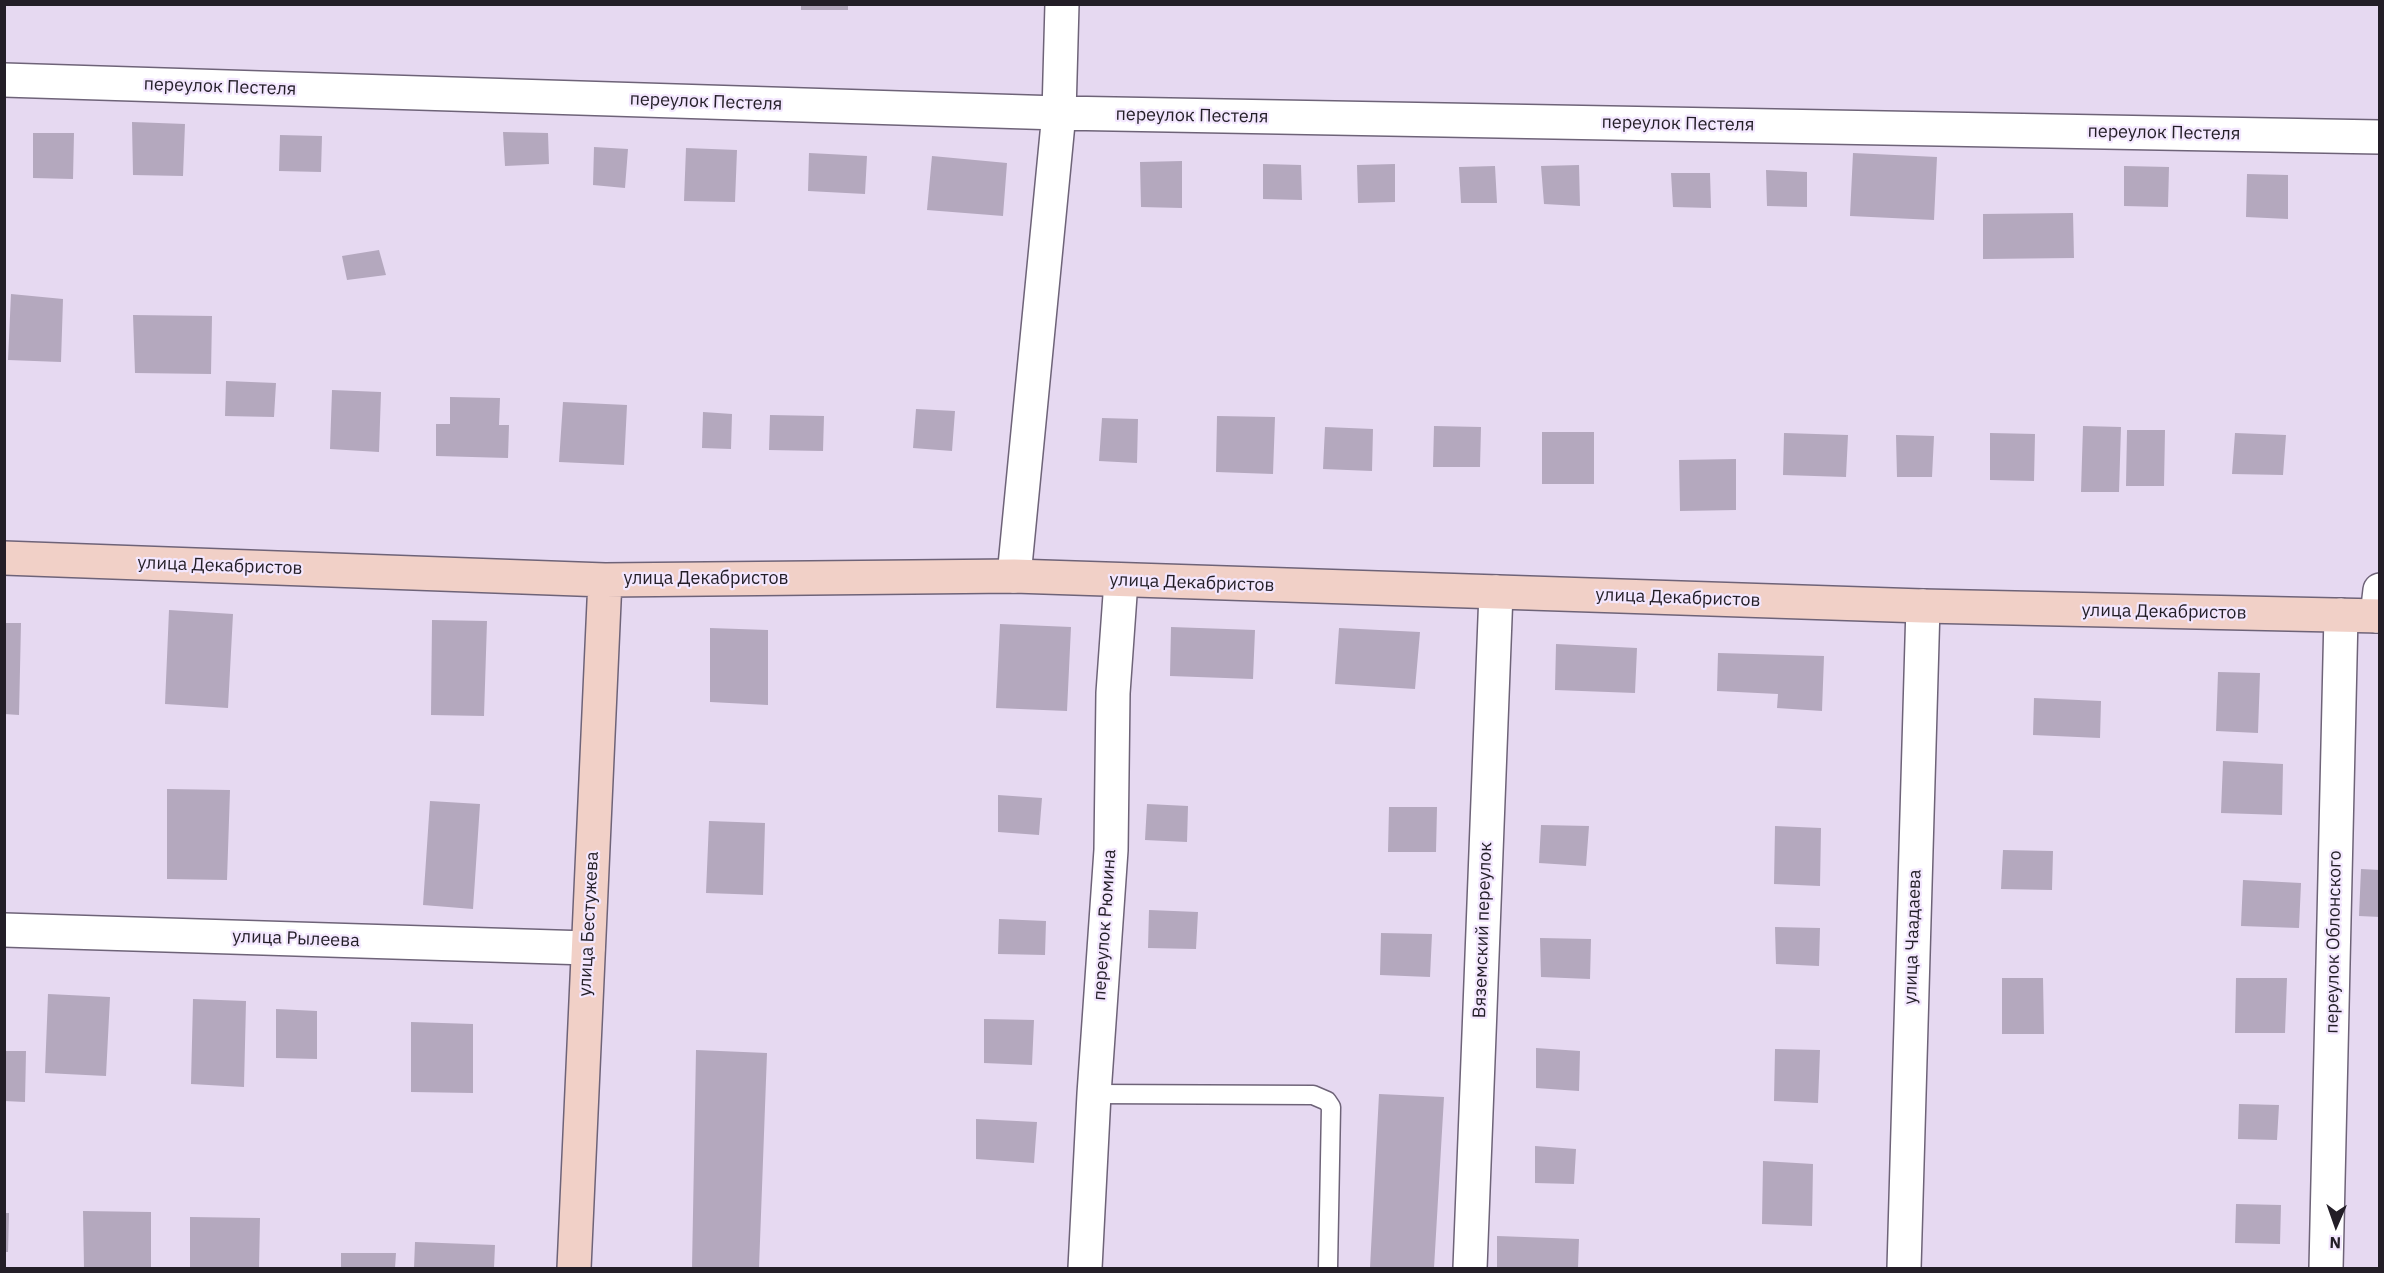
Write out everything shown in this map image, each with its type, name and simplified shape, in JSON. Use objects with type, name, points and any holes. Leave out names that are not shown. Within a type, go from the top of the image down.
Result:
[{"type":"street","points":[[1014,576],[1059,113],[1062,4]]},
{"type":"street","name":"переулок Пестеля","points":[[4,80],[1059,113],[2379,137]]},
{"type":"street","name":"улица Декабристов","points":[[4,558],[605,580],[1014,576],[1923,606],[2342,615],[2378,607]]},
{"type":"street","name":"улица Бестужева","points":[[574,1269],[605,580]]},
{"type":"street","name":"переулок Рюмина","points":[[1085,1269],[1094,1094],[1111,850],[1113,693],[1121,581]]},
{"type":"street","name":"Вяземский переулок","points":[[1470,1269],[1496,592]]},
{"type":"street","name":"улица Чаадаева","points":[[1904,1269],[1923,606]]},
{"type":"street","name":"переулок Облонского","points":[[2326,1269],[2342,615]]},
{"type":"street","name":"улица Рылеева","points":[[4,930],[588,948]]},
{"type":"lane","points":[[1094,1094],[1313,1095],[1327,1101],[1331,1107],[1328,1269]]},
{"type":"building","points":[[801,4],[848,4],[848,10],[801,10]]},
{"type":"building","points":[[132,122],[185,124],[183,176],[133,175]]},
{"type":"building","points":[[503,132],[548,133],[549,164],[505,166]]},
{"type":"building","points":[[33,133],[74,133],[73,179],[33,178]]},
{"type":"building","points":[[280,135],[322,136],[321,172],[279,171]]},
{"type":"building","points":[[594,147],[628,149],[625,188],[593,185]]},
{"type":"building","points":[[686,148],[737,150],[735,202],[684,201]]},
{"type":"building","points":[[809,153],[867,156],[865,194],[808,191]]},
{"type":"building","points":[[1853,153],[1937,157],[1934,220],[1850,216]]},
{"type":"building","points":[[932,156],[1007,163],[1003,216],[927,210]]},
{"type":"building","points":[[1182,161],[1182,208],[1141,207],[1140,162]]},
{"type":"building","points":[[1263,164],[1301,165],[1302,200],[1263,199]]},
{"type":"building","points":[[1395,164],[1395,202],[1358,203],[1357,165]]},
{"type":"building","points":[[1579,165],[1580,206],[1544,204],[1541,166]]},
{"type":"building","points":[[1495,166],[1497,203],[1461,203],[1459,167]]},
{"type":"building","points":[[2124,166],[2169,167],[2168,207],[2124,206]]},
{"type":"building","points":[[1766,170],[1807,172],[1807,207],[1767,206]]},
{"type":"building","points":[[1671,173],[1710,173],[1711,208],[1673,207]]},
{"type":"building","points":[[2247,174],[2288,175],[2288,219],[2246,217]]},
{"type":"building","points":[[2073,213],[2074,258],[1983,259],[1983,214]]},
{"type":"building","points":[[379,250],[386,275],[347,280],[342,256]]},
{"type":"building","points":[[11,294],[63,299],[61,362],[8,360]]},
{"type":"building","points":[[133,315],[212,316],[211,374],[135,373]]},
{"type":"building","points":[[226,381],[276,383],[274,417],[225,416]]},
{"type":"building","points":[[332,390],[381,392],[379,452],[330,449]]},
{"type":"building","points":[[450,397],[500,398],[499,425],[509,425],[508,458],[436,456],[436,424],[450,424]]},
{"type":"building","points":[[563,402],[627,405],[624,465],[559,462]]},
{"type":"building","points":[[916,409],[955,411],[952,451],[913,448]]},
{"type":"building","points":[[703,412],[732,414],[731,449],[702,448]]},
{"type":"building","points":[[770,415],[824,416],[823,451],[769,450]]},
{"type":"building","points":[[1217,416],[1275,417],[1273,474],[1216,472]]},
{"type":"building","points":[[1102,418],[1138,419],[1137,463],[1099,461]]},
{"type":"building","points":[[1434,426],[1481,427],[1480,467],[1433,467]]},
{"type":"building","points":[[2083,426],[2121,427],[2119,492],[2081,492]]},
{"type":"building","points":[[1325,427],[1373,429],[1372,471],[1323,469]]},
{"type":"building","points":[[2127,430],[2165,430],[2164,486],[2126,486]]},
{"type":"building","points":[[1542,432],[1594,432],[1594,484],[1542,484]]},
{"type":"building","points":[[1784,433],[1848,435],[1846,477],[1783,475]]},
{"type":"building","points":[[1990,433],[2035,434],[2034,481],[1990,480]]},
{"type":"building","points":[[2235,433],[2286,435],[2283,475],[2232,474]]},
{"type":"building","points":[[1896,435],[1934,436],[1932,477],[1897,477]]},
{"type":"building","points":[[1736,459],[1736,510],[1680,511],[1679,460]]},
{"type":"building","points":[[169,610],[233,614],[228,708],[165,704]]},
{"type":"building","points":[[432,620],[487,621],[484,716],[431,715]]},
{"type":"building","points":[[4,623],[21,623],[19,715],[4,714]]},
{"type":"building","points":[[1000,624],[1071,627],[1067,711],[996,708]]},
{"type":"building","points":[[1171,627],[1255,630],[1253,679],[1170,676]]},
{"type":"building","points":[[710,628],[768,630],[768,705],[710,702]]},
{"type":"building","points":[[1339,628],[1420,632],[1415,689],[1335,684]]},
{"type":"building","points":[[1556,644],[1637,648],[1635,693],[1555,690]]},
{"type":"building","points":[[1718,653],[1824,656],[1822,711],[1777,708],[1778,694],[1717,691]]},
{"type":"building","points":[[2218,672],[2260,673],[2258,733],[2216,731]]},
{"type":"building","points":[[2034,698],[2101,701],[2100,738],[2033,735]]},
{"type":"building","points":[[2223,761],[2283,764],[2282,815],[2221,813]]},
{"type":"building","points":[[167,789],[230,790],[227,880],[167,879]]},
{"type":"building","points":[[998,795],[1042,798],[1039,835],[998,832]]},
{"type":"building","points":[[430,801],[480,804],[473,909],[423,905]]},
{"type":"building","points":[[1147,804],[1188,806],[1187,842],[1145,840]]},
{"type":"building","points":[[1389,807],[1437,807],[1436,852],[1388,852]]},
{"type":"building","points":[[709,821],[765,823],[763,895],[706,893]]},
{"type":"building","points":[[1541,825],[1589,826],[1586,866],[1539,863]]},
{"type":"building","points":[[1775,826],[1821,828],[1820,886],[1774,884]]},
{"type":"building","points":[[2003,850],[2053,851],[2052,890],[2001,889]]},
{"type":"building","points":[[2361,869],[2380,870],[2380,917],[2359,916]]},
{"type":"building","points":[[2243,880],[2301,883],[2299,928],[2241,926]]},
{"type":"building","points":[[1149,910],[1198,912],[1196,949],[1148,948]]},
{"type":"building","points":[[999,919],[1046,921],[1045,955],[998,954]]},
{"type":"building","points":[[1775,927],[1820,928],[1819,966],[1776,964]]},
{"type":"building","points":[[1381,933],[1432,934],[1430,977],[1380,975]]},
{"type":"building","points":[[1540,938],[1591,939],[1590,979],[1541,977]]},
{"type":"building","points":[[2002,978],[2043,978],[2044,1034],[2002,1034]]},
{"type":"building","points":[[2236,978],[2287,978],[2285,1033],[2235,1033]]},
{"type":"building","points":[[48,994],[110,997],[106,1076],[45,1073]]},
{"type":"building","points":[[193,999],[246,1001],[244,1087],[191,1084]]},
{"type":"building","points":[[276,1009],[317,1011],[317,1059],[276,1058]]},
{"type":"building","points":[[984,1019],[1034,1020],[1032,1065],[984,1063]]},
{"type":"building","points":[[411,1022],[473,1024],[473,1093],[411,1092]]},
{"type":"building","points":[[1536,1048],[1580,1051],[1579,1091],[1536,1088]]},
{"type":"building","points":[[1775,1049],[1820,1050],[1818,1103],[1774,1101]]},
{"type":"building","points":[[696,1050],[767,1053],[759,1268],[692,1268]]},
{"type":"building","points":[[4,1051],[26,1051],[25,1102],[4,1101]]},
{"type":"building","points":[[1379,1094],[1444,1097],[1434,1268],[1370,1268]]},
{"type":"building","points":[[2239,1104],[2279,1105],[2277,1140],[2238,1139]]},
{"type":"building","points":[[976,1119],[1037,1122],[1034,1163],[976,1159]]},
{"type":"building","points":[[1535,1146],[1576,1149],[1574,1184],[1535,1183]]},
{"type":"building","points":[[1763,1161],[1813,1164],[1812,1226],[1762,1224]]},
{"type":"building","points":[[2236,1204],[2281,1205],[2280,1244],[2235,1243]]},
{"type":"building","points":[[83,1211],[151,1212],[151,1268],[84,1268]]},
{"type":"building","points":[[4,1213],[9,1213],[8,1252],[4,1252]]},
{"type":"building","points":[[190,1217],[260,1218],[259,1268],[190,1268]]},
{"type":"building","points":[[1497,1236],[1579,1239],[1578,1268],[1497,1268]]},
{"type":"building","points":[[415,1242],[495,1245],[494,1268],[414,1268]]},
{"type":"building","points":[[341,1253],[396,1253],[395,1268],[341,1268]]}]
